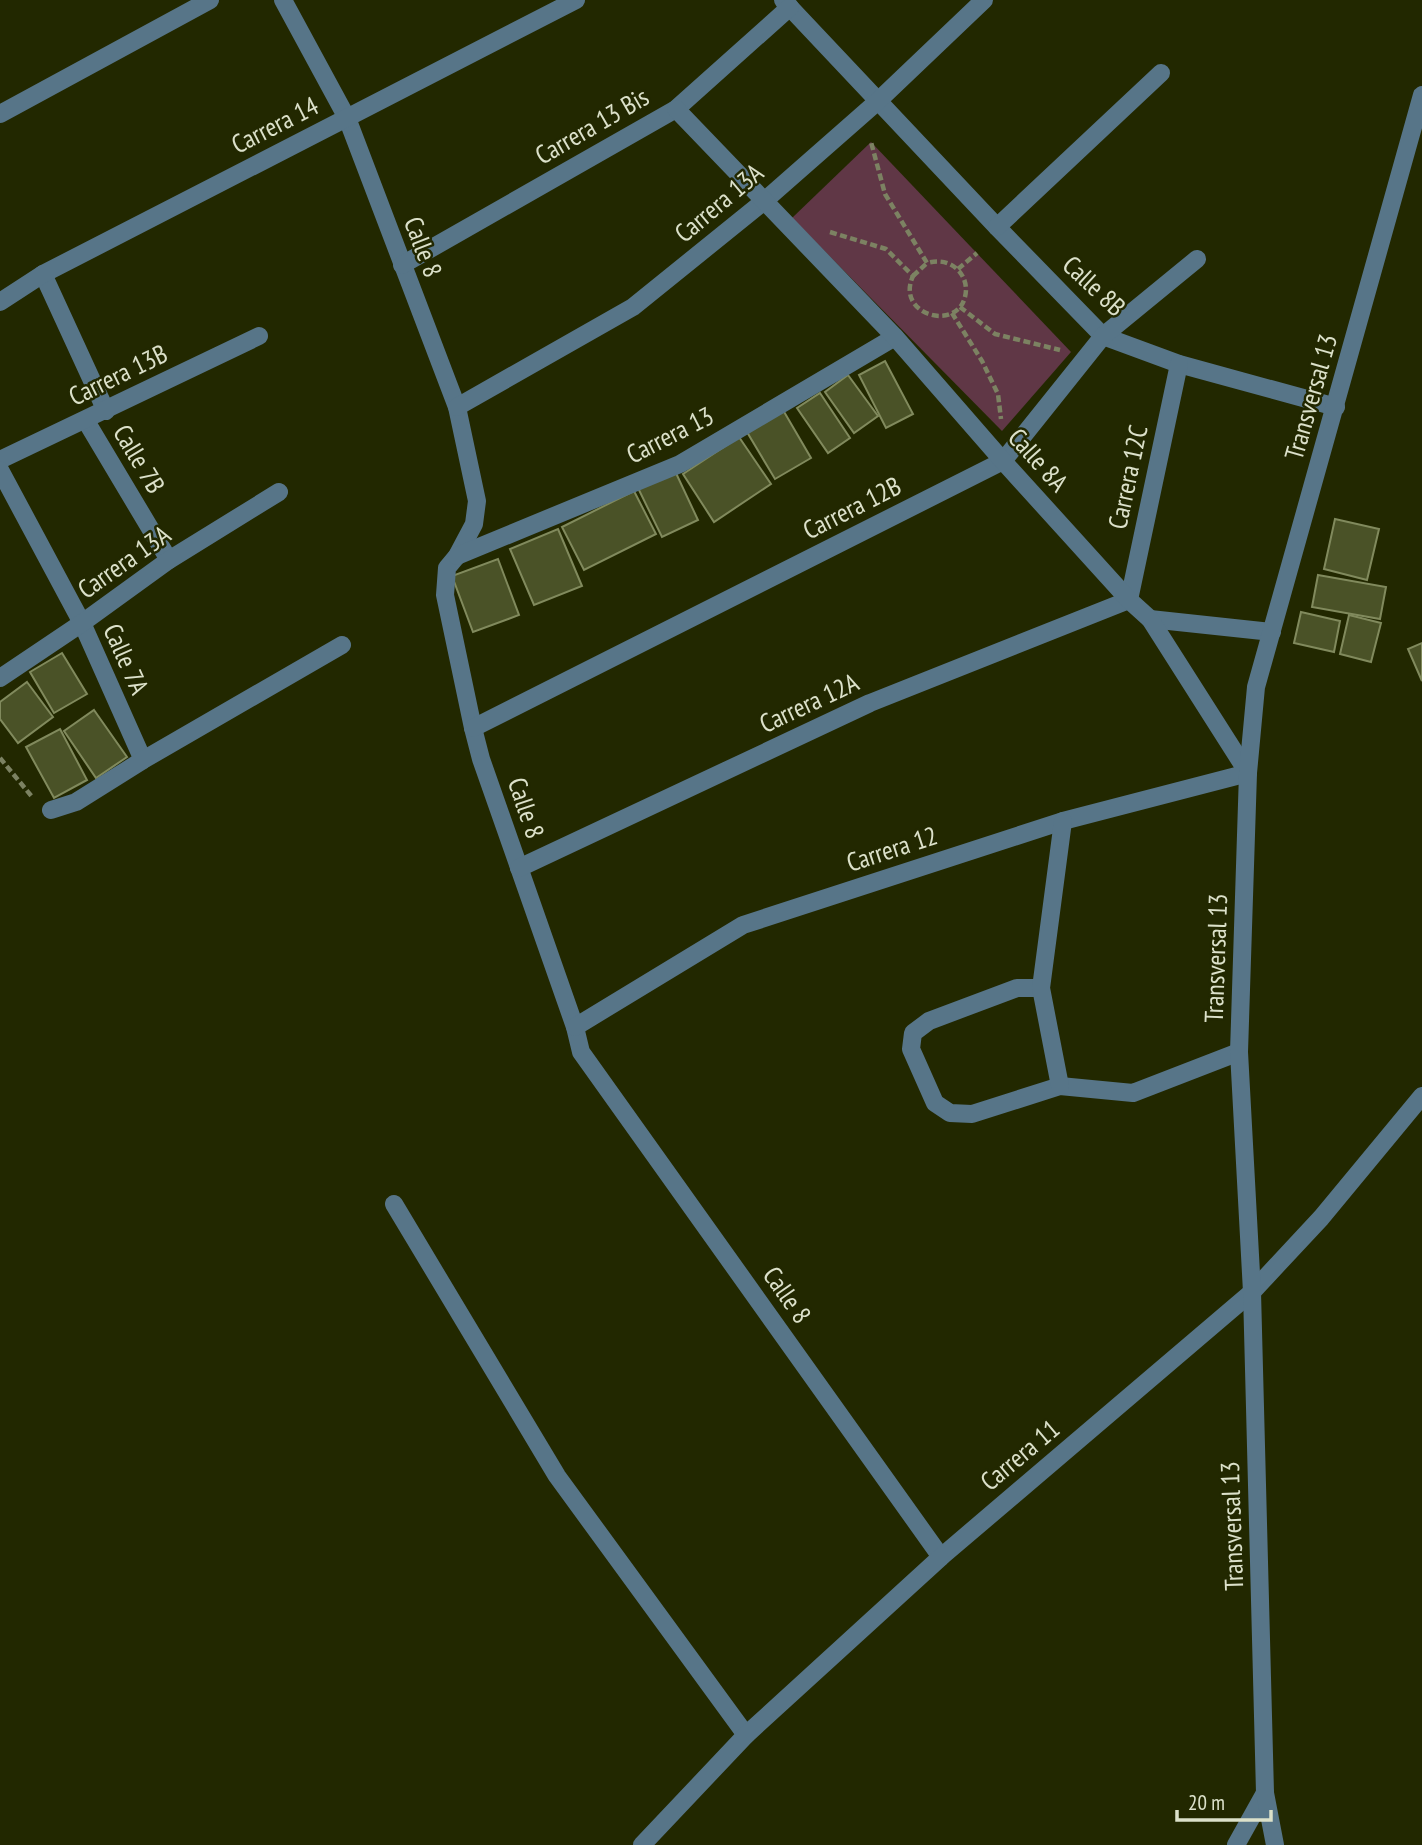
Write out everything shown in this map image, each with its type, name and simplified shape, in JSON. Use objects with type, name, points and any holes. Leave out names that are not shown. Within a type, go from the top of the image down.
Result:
[{"type":"street","points":[[0,114],[210,0]]},
{"type":"street","name":"Calle 8","points":[[283,0],[347,118],[457,407],[477,501],[474,524],[457,556],[447,568],[445,594],[473,728],[575,1027],[581,1052],[941,1558]]},
{"type":"street","name":"Carrera 14","points":[[0,302],[43,275],[576,0]]},
{"type":"street","name":"Carrera 13A","points":[[457,407],[633,307],[764,202],[878,101],[984,0]]},
{"type":"street","name":"Calle 8B","points":[[786,4],[996,227],[1103,336],[1180,364],[1336,407]]},
{"type":"street","name":"Carrera 13 Bis","points":[[402,265],[676,110],[786,4]]},
{"type":"street","points":[[996,227],[1161,73]]},
{"type":"street","name":"Transversal 13","points":[[1275,1845],[1265,1793],[1252,1292],[1239,1052],[1248,773],[1256,687],[1422,95]]},
{"type":"street","name":"Calle 8A","points":[[676,110],[895,337],[1003,461],[1129,600],[1150,619],[1248,773]]},
{"type":"street","name":"Carrera 12B","points":[[473,728],[1003,461],[1103,336],[1197,258]]},
{"type":"street","name":"Calle 7B","points":[[43,275],[106,411]]},
{"type":"street","name":"Carrera 13B","points":[[0,460],[259,336]]},
{"type":"street","name":"Carrera 13","points":[[457,556],[680,464],[895,337]]},
{"type":"street","name":"Carrera 12C","points":[[1129,600],[1180,364]]},
{"type":"street","name":"Calle 7B","points":[[86,421],[169,560]]},
{"type":"street","name":"Calle 7A","points":[[0,470],[82,623],[143,760]]},
{"type":"street","name":"Carrera 13A","points":[[0,678],[169,560],[279,492]]},
{"type":"street","name":"Carrera 12A","points":[[519,868],[870,703],[1129,600]]},
{"type":"street","points":[[1150,619],[1272,632]]},
{"type":"street","points":[[51,810],[76,802],[143,760],[342,645]]},
{"type":"street","name":"Carrera 12","points":[[575,1027],[743,925],[1063,821],[1248,773]]},
{"type":"street","points":[[1060,1086],[1041,988],[1063,821]]},
{"type":"street","points":[[1041,988],[1017,988],[929,1021],[913,1033],[911,1049],[935,1103],[950,1113],[972,1114],[1060,1086],[1133,1093],[1239,1052]]},
{"type":"street","name":"Carrera 11","points":[[642,1845],[746,1735],[941,1558],[1252,1292],[1321,1218],[1422,1096]]},
{"type":"street","points":[[394,1204],[557,1476],[746,1735]]},
{"type":"street","points":[[1236,1845],[1265,1793]]},
{"type":"path","points":[[871,142],[885,194],[927,263]]},
{"type":"path","points":[[824,230],[886,249],[914,276]]},
{"type":"path","points":[[958,269],[977,253]]},
{"type":"path","points":[[943,262],[958,269],[966,284],[966,294],[960,307],[952,313],[934,316],[919,309],[911,295],[911,282],[927,263],[943,262]]},
{"type":"path","points":[[960,307],[995,334],[1071,352]]},
{"type":"path","points":[[952,313],[982,361],[998,394],[1002,431]]},
{"type":"path","points":[[0,758],[36,802],[51,810]]},
{"type":"shaded area","points":[[871,142],[1071,352],[1002,431],[792,218]]},
{"type":"building","points":[[885,361],[913,414],[886,428],[859,375]]},
{"type":"building","points":[[848,375],[878,416],[854,433],[825,392]]},
{"type":"building","points":[[820,393],[850,438],[828,453],[797,408]]},
{"type":"building","points":[[783,410],[811,458],[775,479],[747,432]]},
{"type":"building","points":[[739,437],[771,484],[714,522],[683,474]]},
{"type":"building","points":[[675,471],[698,520],[662,537],[638,488]]},
{"type":"building","points":[[634,491],[656,534],[584,570],[562,527]]},
{"type":"building","points":[[1335,519],[1379,529],[1367,580],[1324,569]]},
{"type":"building","points":[[558,529],[582,586],[534,605],[510,549]]},
{"type":"building","points":[[498,559],[519,615],[473,632],[452,576]]},
{"type":"building","points":[[1318,575],[1386,587],[1380,619],[1312,607]]},
{"type":"building","points":[[1301,612],[1340,621],[1334,652],[1294,643]]},
{"type":"building","points":[[1349,615],[1381,623],[1371,662],[1340,654]]},
{"type":"building","points":[[1422,643],[1422,681],[1408,649]]},
{"type":"building","points":[[62,653],[87,694],[54,713],[30,672]]},
{"type":"building","points":[[27,682],[53,717],[18,743],[0,719],[0,702]]},
{"type":"building","points":[[94,710],[127,757],[96,778],[64,731]]},
{"type":"building","points":[[60,729],[87,780],[54,798],[26,747]]}]
